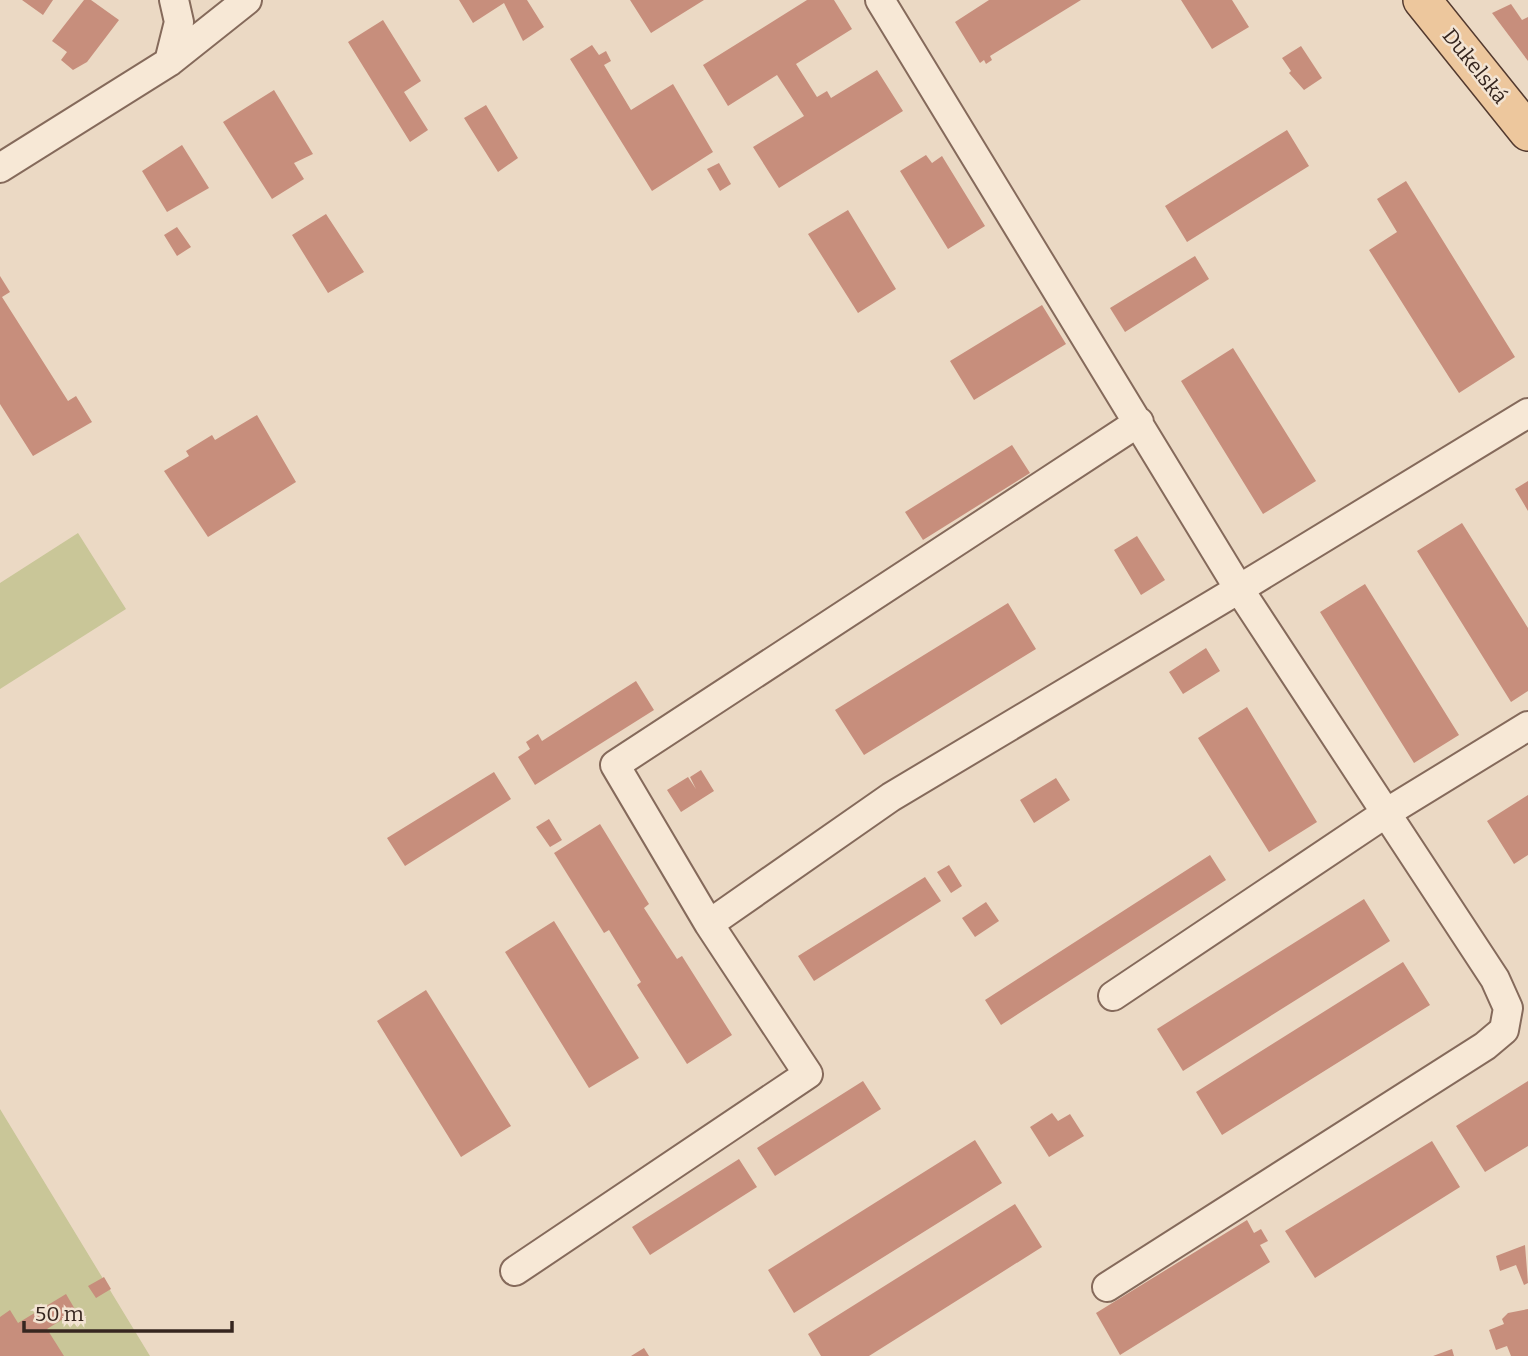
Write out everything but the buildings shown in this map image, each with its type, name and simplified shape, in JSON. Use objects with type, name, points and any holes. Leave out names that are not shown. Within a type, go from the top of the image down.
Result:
[{"type":"main road","name":"Dukelská","points":[[1422,0],[1528,132]]},
{"type":"street","points":[[169,62],[179,22],[174,0]]},
{"type":"street","points":[[0,168],[169,62],[247,0]]},
{"type":"street","points":[[880,0],[1239,589],[1386,813],[1502,995],[1507,1008],[1504,1030],[1485,1045],[1107,1287]]},
{"type":"street","points":[[709,924],[891,797],[1528,413]]},
{"type":"street","points":[[514,1271],[808,1074],[709,924],[615,765],[1139,422]]},
{"type":"street","points":[[1113,996],[1386,813],[1528,726]]},
{"type":"street","points":[[1502,995],[1528,1004]]},
{"type":"shaded area","points":[[78,533],[126,609],[0,689],[0,583]]},
{"type":"shaded area","points":[[0,1109],[150,1356],[0,1356]]}]
